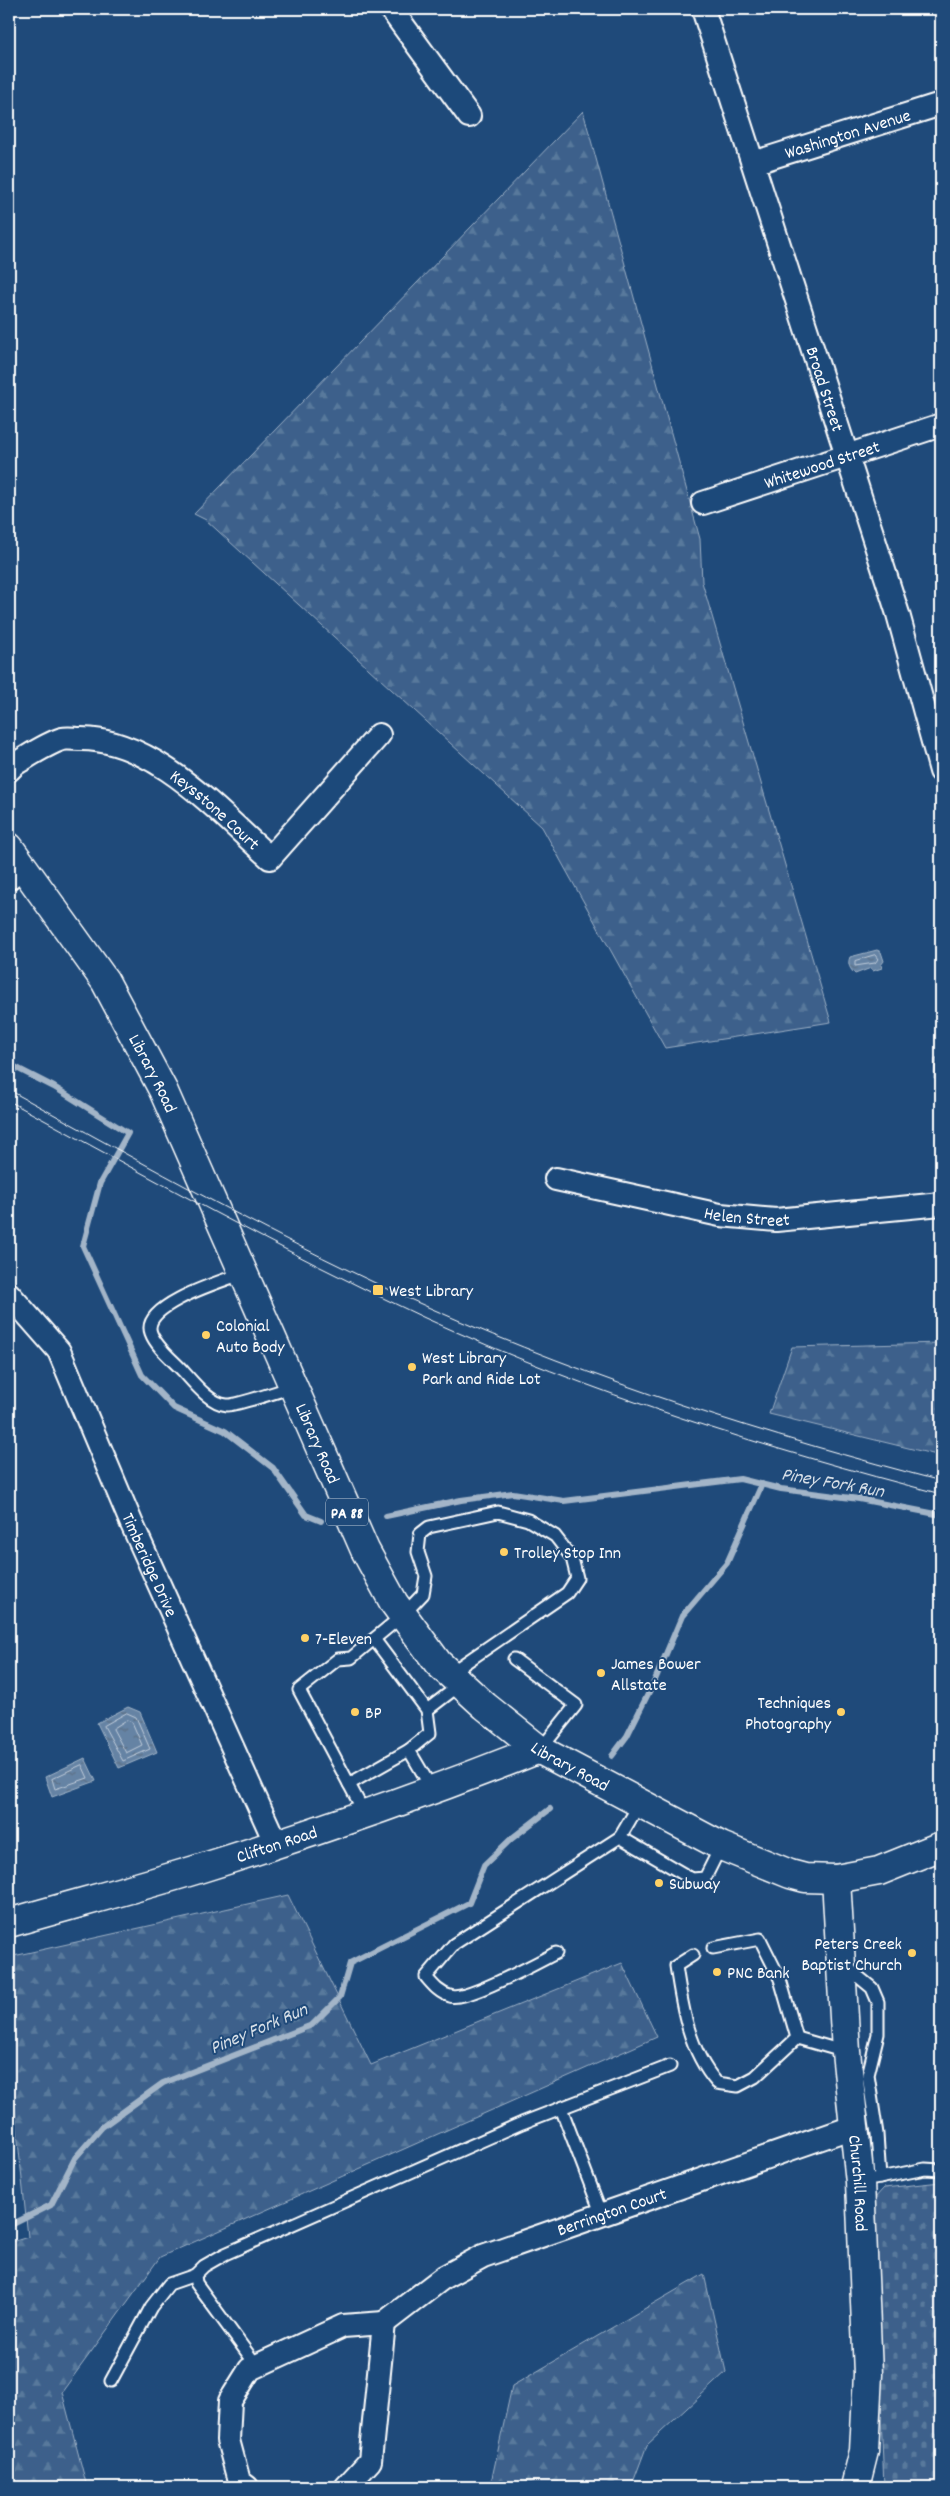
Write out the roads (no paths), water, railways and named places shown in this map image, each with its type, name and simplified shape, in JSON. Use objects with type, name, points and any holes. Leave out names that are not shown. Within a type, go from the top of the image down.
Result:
[{"type":"main road","name":"Library Road","points":[[13,864],[105,981],[163,1090],[365,1550],[403,1615],[438,1663],[540,1750],[721,1846],[790,1874],[805,1878],[836,1879],[879,1871],[913,1859],[941,1846]]},
{"type":"main road","name":"Clifton Road","points":[[9,1923],[193,1871],[276,1844],[365,1814],[540,1750]]},
{"type":"main road","name":"Churchill Road","points":[[836,1879],[846,2052],[853,2127],[870,2180],[868,2374],[864,2451],[854,2487]]},
{"type":"street","points":[[391,9],[469,116]]},
{"type":"street","name":"Broad Street","points":[[703,9],[898,614],[941,771]]},
{"type":"street","name":"Washington Avenue","points":[[753,163],[941,104]]},
{"type":"street","name":"Whitewood Street","points":[[703,503],[941,425]]},
{"type":"street","name":"Keysstone Court","points":[[9,770],[14,764],[62,739],[96,739],[123,747],[148,756],[172,772],[270,858],[379,735]]},
{"type":"street","name":"Helen Street","points":[[556,1179],[720,1215],[776,1220],[941,1204]]},
{"type":"street","name":"Timberidge Drive","points":[[9,1294],[58,1351],[131,1522],[276,1844]]},
{"type":"street","name":"Berrington Court","points":[[384,2324],[444,2278],[483,2256],[853,2127]]},
{"type":"street","points":[[247,2487],[239,2481],[228,2440],[230,2401],[250,2370],[343,2326],[384,2324],[370,2461],[346,2487]]},
{"type":"lane","points":[[244,1273],[177,1298],[160,1311],[150,1323],[150,1332],[199,1388],[214,1400],[228,1406],[293,1387]]},
{"type":"lane","points":[[365,1814],[299,1690],[338,1660],[351,1658],[403,1615],[423,1594],[426,1576],[418,1552],[420,1534],[429,1527],[498,1512],[528,1520],[556,1536],[572,1558],[577,1578],[567,1593],[455,1679],[426,1710]]},
{"type":"lane","points":[[349,1784],[409,1750],[430,1733],[426,1710],[374,1639]]},
{"type":"lane","points":[[514,1659],[576,1705],[540,1750]]},
{"type":"lane","points":[[409,1750],[432,1790]]},
{"type":"lane","points":[[556,1954],[476,1992],[452,1997],[439,1991],[426,1977],[454,1944],[620,1837],[640,1803]]},
{"type":"lane","points":[[620,1837],[692,1879],[705,1878],[721,1846]]},
{"type":"lane","points":[[713,1948],[760,1939],[780,1980],[797,2038]]},
{"type":"lane","points":[[692,1955],[676,1966],[682,2013],[704,2068],[717,2083],[738,2086],[756,2077],[797,2038]]},
{"type":"lane","points":[[841,1962],[872,1988],[878,2002],[878,2034],[868,2075],[877,2134],[870,2180],[925,2169],[941,2170]]},
{"type":"lane","points":[[797,2038],[846,2052]]},
{"type":"lane","points":[[111,2381],[157,2299],[169,2284],[195,2275],[204,2266],[225,2254],[513,2126],[670,2066]]},
{"type":"lane","points":[[561,2108],[602,2215]]},
{"type":"lane","points":[[195,2275],[196,2283],[257,2366]]},
{"type":"water","points":[[877,950],[881,952],[884,961],[881,965],[882,968],[873,971],[871,968],[855,974],[850,966],[850,957]]},
{"type":"water","points":[[935,1058],[941,1058],[941,1079],[934,1079]]},
{"type":"water","points":[[128,1707],[140,1712],[157,1752],[119,1768],[97,1723]]},
{"type":"water","points":[[85,1758],[96,1781],[52,1797],[45,1777]]},
{"type":"waterway","points":[[9,1064],[54,1087],[128,1133],[100,1183],[83,1246],[142,1375],[174,1408],[225,1431],[273,1468],[306,1515],[321,1521]]},
{"type":"waterway","points":[[386,1516],[461,1500],[513,1493],[564,1501],[740,1479],[781,1489],[859,1499],[941,1515]]},
{"type":"waterway","name":"Piney Fork Run","points":[[612,1756],[627,1736],[655,1680],[682,1616],[727,1563],[762,1484]]},
{"type":"waterway","name":"Piney Fork Run","points":[[9,2226],[51,2205],[75,2158],[102,2127],[163,2083],[312,2025],[340,1997],[350,1963],[469,1903],[484,1865],[511,1839],[550,1809]]},
{"type":"tram line","points":[[9,1090],[269,1231],[376,1283],[492,1335],[618,1383],[746,1426],[941,1481]]},
{"type":"tram line","points":[[9,1101],[319,1267],[425,1318],[487,1345],[551,1371],[679,1417],[810,1458],[941,1494]]},
{"type":"place","name":"West Library","points":[[378,1290]]},
{"type":"place","name":"Colonial Auto Body","points":[[206,1335]]},
{"type":"place","name":"West Library Park and Ride Lot","points":[[412,1367]]},
{"type":"place","name":"Trolley Stop Inn","points":[[504,1552]]},
{"type":"place","name":"7-Eleven","points":[[305,1638]]},
{"type":"place","name":"James Bower Allstate","points":[[601,1673]]},
{"type":"place","name":"BP","points":[[355,1712]]},
{"type":"place","name":"Techniques Photography","points":[[841,1712]]},
{"type":"place","name":"Subway","points":[[659,1883]]},
{"type":"place","name":"Peters Creek Baptist Church","points":[[912,1953]]},
{"type":"place","name":"PNC Bank","points":[[717,1972]]}]
